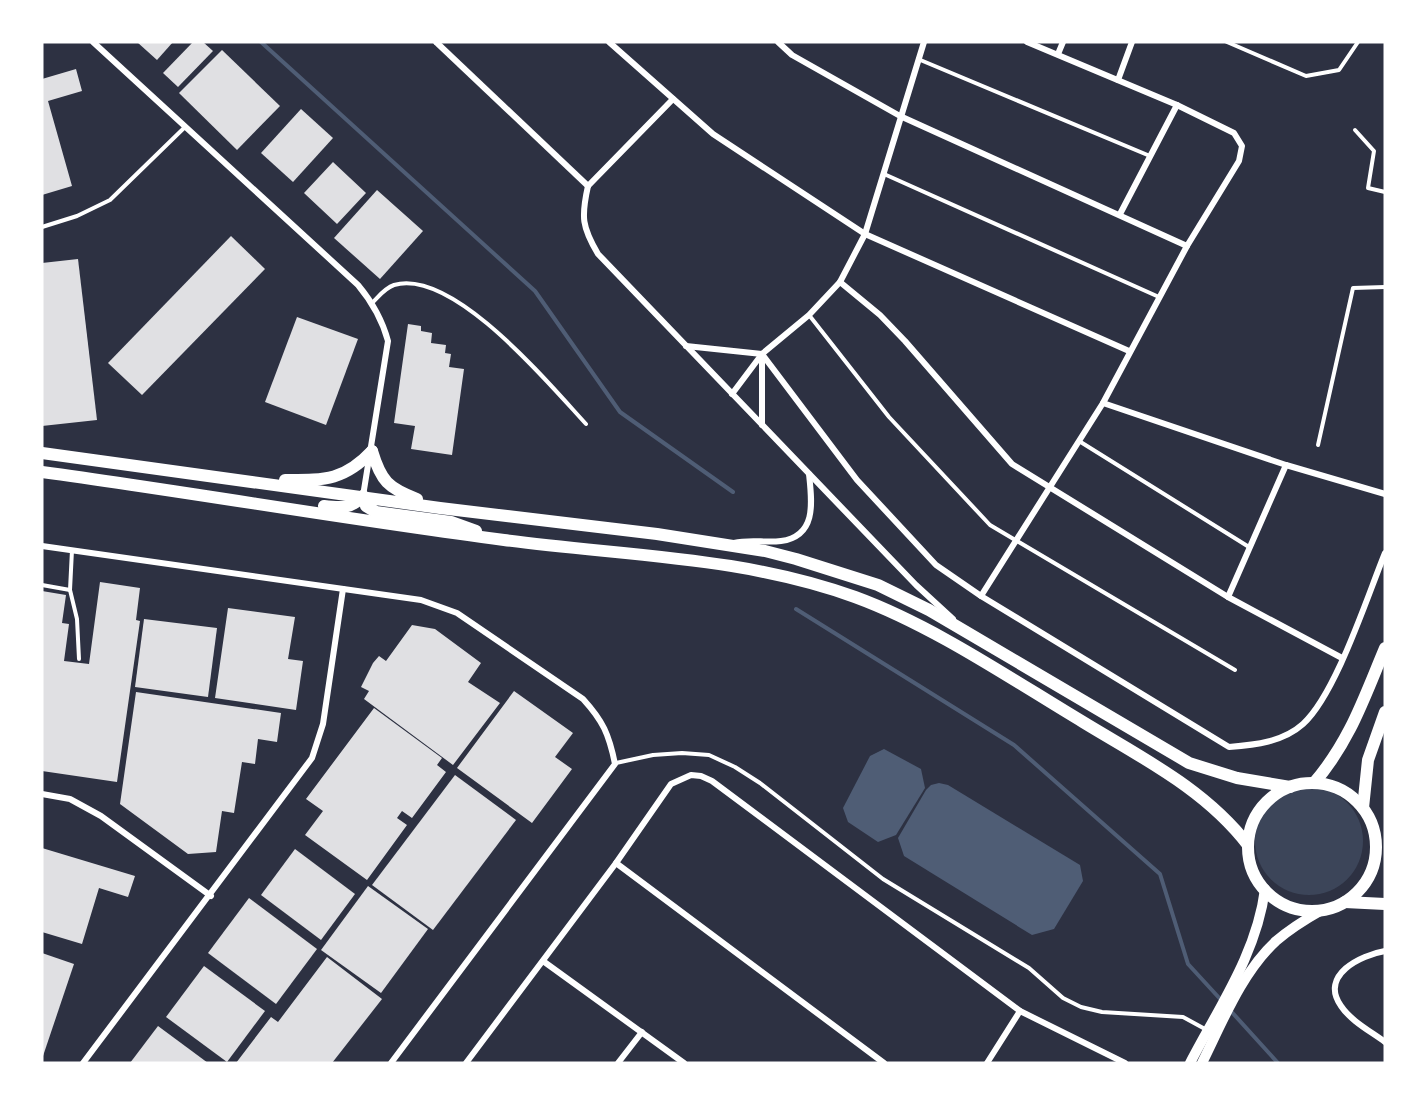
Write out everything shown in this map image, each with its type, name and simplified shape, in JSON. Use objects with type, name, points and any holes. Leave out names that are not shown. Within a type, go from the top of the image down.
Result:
[{"type":"main road","points":[[235,480],[330,478],[357,467],[372,451],[379,473],[388,485],[400,493],[440,508]]},
{"type":"main road","points":[[42,453],[440,508],[726,544],[796,559],[878,585],[965,630],[1189,763],[1226,776],[1290,787],[1314,783],[1341,790],[1363,808],[1371,822],[1376,848],[1374,864],[1367,879],[1344,902]]},
{"type":"main road","points":[[42,472],[501,540],[730,564],[768,571],[858,598],[909,621],[988,665],[1173,777],[1211,803],[1248,845]]},
{"type":"main road","points":[[243,501],[283,501],[346,508],[355,505],[363,496]]},
{"type":"main road","points":[[363,496],[366,506],[376,512],[451,522],[501,540]]},
{"type":"main road","points":[[1314,783],[1341,750],[1353,727],[1385,648]]},
{"type":"main road","points":[[1363,808],[1368,760],[1385,712]]},
{"type":"main road","points":[[1290,787],[1272,797],[1259,812],[1250,830],[1248,845],[1252,869],[1265,890],[1286,905],[1322,910]]},
{"type":"main road","points":[[1376,848],[1385,863]]},
{"type":"main road","points":[[1190,1063],[1247,967],[1260,922],[1265,890]]},
{"type":"main road","points":[[1247,967],[1275,942],[1322,910],[1344,902],[1385,904]]},
{"type":"main road","points":[[1202,1063],[1213,1026]]},
{"type":"street","points":[[93,42],[184,128],[358,285],[373,302],[383,322],[388,341],[363,496]]},
{"type":"street","points":[[436,42],[588,186]]},
{"type":"street","points":[[609,42],[713,134],[865,234],[1129,351]]},
{"type":"street","points":[[778,42],[792,55],[900,116],[1187,246]]},
{"type":"street","points":[[732,394],[762,354],[809,315],[840,282],[865,234],[924,42]]},
{"type":"street","points":[[981,596],[1103,403],[1187,246],[1239,161],[1242,146],[1234,133],[1177,105],[1027,42]]},
{"type":"street","points":[[1058,54],[1063,42]]},
{"type":"street","points":[[1118,80],[1132,42]]},
{"type":"street","points":[[673,99],[588,186],[582,213],[587,235],[598,255],[916,585],[965,630]]},
{"type":"street","points":[[1120,214],[1177,105]]},
{"type":"street","points":[[840,282],[880,315],[906,341],[1012,464],[1228,597],[1342,658]]},
{"type":"street","points":[[686,346],[762,354],[857,480],[936,565],[981,596],[1229,747],[1268,743],[1303,724],[1327,692],[1385,553]]},
{"type":"street","points":[[762,354],[762,426]]},
{"type":"street","points":[[1103,403],[1286,465],[1385,494]]},
{"type":"street","points":[[1228,597],[1286,465]]},
{"type":"street","points":[[726,544],[742,541],[781,541],[798,536],[807,526],[811,512],[809,473]]},
{"type":"street","points":[[42,546],[421,600],[457,613],[582,699],[600,718],[610,739],[615,764],[392,1063]]},
{"type":"street","points":[[83,1063],[211,896],[312,758],[323,724],[343,589]]},
{"type":"street","points":[[466,1063],[616,863],[671,784],[681,777],[701,776],[712,781],[1020,1011],[1125,1063]]},
{"type":"street","points":[[42,794],[70,799],[101,816],[211,896]]},
{"type":"street","points":[[616,863],[884,1063]]},
{"type":"street","points":[[1385,951],[1366,954],[1349,964],[1338,978],[1336,992],[1339,1004],[1349,1016],[1385,1042]]},
{"type":"street","points":[[543,961],[684,1063]]},
{"type":"street","points":[[987,1063],[1020,1011]]},
{"type":"street","points":[[618,1063],[642,1032]]},
{"type":"lane","points":[[1227,42],[1306,76],[1339,70],[1358,42]]},
{"type":"lane","points":[[918,59],[1150,156]]},
{"type":"lane","points":[[42,227],[76,216],[110,200],[184,128]]},
{"type":"lane","points":[[1355,130],[1374,151],[1368,188],[1385,192]]},
{"type":"lane","points":[[883,174],[1160,298]]},
{"type":"lane","points":[[373,302],[394,285],[411,284],[426,286],[457,299],[516,349],[586,423]]},
{"type":"lane","points":[[1318,445],[1353,288],[1385,287]]},
{"type":"lane","points":[[809,315],[897,425],[990,525],[1235,670]]},
{"type":"lane","points":[[1078,441],[1249,547]]},
{"type":"lane","points":[[72,550],[69,590],[76,619],[79,659]]},
{"type":"lane","points":[[42,585],[69,590]]},
{"type":"lane","points":[[615,764],[653,755],[682,753],[709,755],[735,767],[760,783],[883,879],[1029,968],[1063,998],[1081,1007],[1102,1012],[1183,1017],[1213,1026]]},
{"type":"shaded area","points":[[884,749],[921,769],[925,788],[896,835],[878,842],[848,822],[843,808],[870,756]]},
{"type":"shaded area","points":[[939,783],[948,785],[1080,865],[1083,881],[1054,929],[1032,935],[904,856],[898,838],[926,790],[931,785]]},
{"type":"shaded area","points":[[1309,787],[1330,791],[1348,802],[1359,820],[1363,841],[1359,862],[1348,880],[1330,891],[1309,895],[1288,891],[1270,880],[1259,862],[1255,841],[1259,820],[1270,802],[1288,791]]},
{"type":"building","points":[[137,42],[173,42],[157,60]]},
{"type":"building","points":[[193,42],[203,42],[213,51],[178,87],[163,73]]},
{"type":"building","points":[[222,50],[280,106],[237,150],[179,93]]},
{"type":"building","points":[[76,69],[82,91],[48,101],[72,186],[42,195],[42,79]]},
{"type":"building","points":[[301,109],[333,138],[293,182],[261,153]]},
{"type":"building","points":[[333,162],[366,193],[337,224],[304,193]]},
{"type":"building","points":[[377,190],[423,231],[380,279],[334,238]]},
{"type":"building","points":[[231,236],[265,269],[142,395],[108,363]]},
{"type":"building","points":[[78,259],[97,420],[42,426],[42,263]]},
{"type":"building","points":[[297,317],[358,339],[326,425],[265,402]]},
{"type":"building","points":[[408,324],[421,326],[421,331],[432,333],[431,343],[446,345],[445,353],[451,354],[449,367],[464,369],[452,455],[411,449],[415,426],[394,423]]},
{"type":"building","points":[[100,582],[140,588],[136,620],[140,621],[117,782],[42,771],[42,591],[66,595],[62,623],[69,624],[64,661],[89,664]]},
{"type":"building","points":[[228,608],[295,617],[288,659],[303,661],[296,710],[215,698]]},
{"type":"building","points":[[144,619],[217,628],[208,697],[135,687]]},
{"type":"building","points":[[412,625],[435,629],[481,663],[468,682],[500,703],[453,765],[364,699],[369,691],[361,687],[373,663],[379,656],[386,661]]},
{"type":"building","points":[[514,691],[573,733],[555,757],[572,769],[532,823],[457,768]]},
{"type":"building","points":[[136,692],[281,713],[277,742],[258,739],[255,764],[242,762],[234,813],[222,811],[216,852],[188,854],[120,804]]},
{"type":"building","points":[[374,708],[442,758],[437,765],[446,772],[412,818],[402,811],[397,818],[407,825],[367,880],[305,835],[323,811],[306,799]]},
{"type":"building","points":[[455,775],[516,820],[433,930],[372,885]]},
{"type":"building","points":[[42,848],[135,876],[128,897],[99,888],[82,944],[42,932]]},
{"type":"building","points":[[295,849],[355,894],[321,940],[261,895]]},
{"type":"building","points":[[368,886],[428,929],[381,993],[321,950]]},
{"type":"building","points":[[249,898],[317,949],[276,1004],[208,953]]},
{"type":"building","points":[[42,953],[74,964],[42,1059]]},
{"type":"building","points":[[327,957],[382,999],[332,1063],[236,1063],[271,1017],[278,1022]]},
{"type":"building","points":[[204,966],[265,1011],[227,1062],[166,1017]]},
{"type":"building","points":[[158,1026],[208,1063],[130,1063]]},
{"type":"waterway","points":[[261,42],[535,291],[620,412],[733,492]]},
{"type":"waterway","points":[[796,609],[1014,745],[1160,874],[1188,964],[1222,1001]]},
{"type":"waterway","points":[[1229,1009],[1278,1063]]}]
